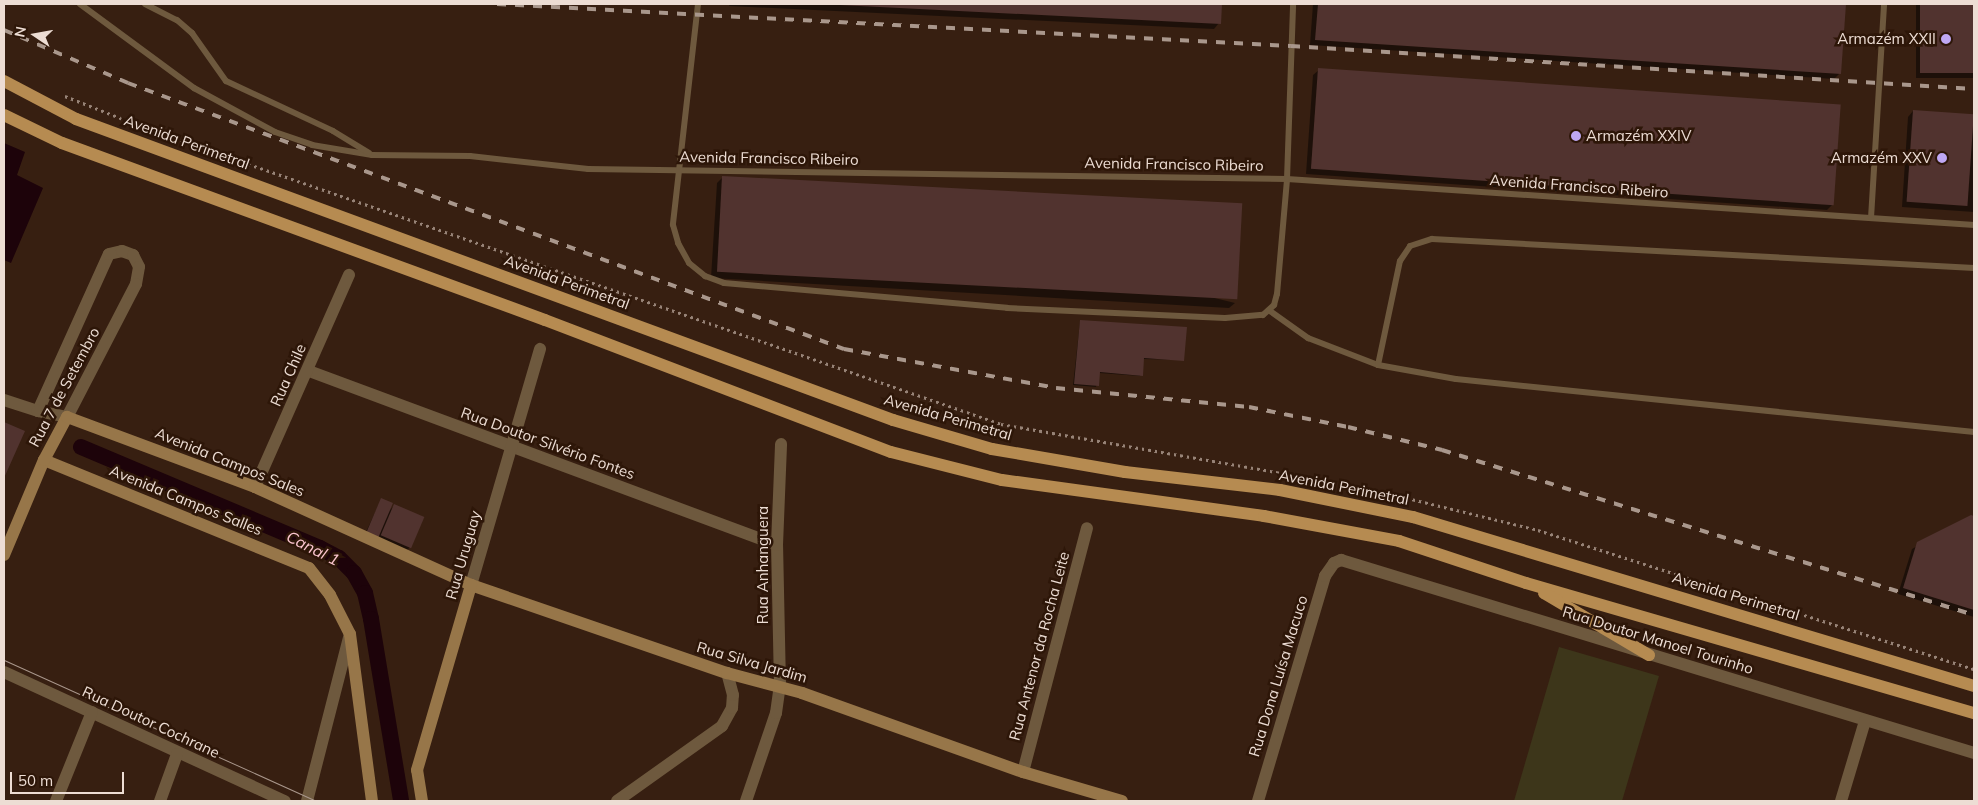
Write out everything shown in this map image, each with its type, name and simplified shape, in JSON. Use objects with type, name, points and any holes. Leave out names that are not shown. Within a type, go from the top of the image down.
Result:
[{"type":"main road","name":"Avenida Perimetral","points":[[4,80],[76,119],[892,420],[992,449],[1125,472],[1280,490],[1413,517],[1974,686]]},
{"type":"main road","points":[[4,115],[62,143],[536,316],[891,452],[1002,480],[1264,516],[1398,541],[1526,583],[1974,714]]},
{"type":"main road","points":[[1526,583],[1649,655]]},
{"type":"street","name":"Rua 7 de Setembro","points":[[4,556],[44,460],[136,284],[138,262],[126,252],[113,252],[106,259],[38,410]]},
{"type":"street","name":"Rua Chile","points":[[256,487],[309,371],[349,275]]},
{"type":"street","name":"Rua Uruguay","points":[[422,801],[417,770],[540,348]]},
{"type":"street","name":"Rua Doutor Silvério Fontes","points":[[309,371],[777,545]]},
{"type":"street","points":[[4,400],[67,417]]},
{"type":"street","name":"Avenida Campos Sales","points":[[67,417],[256,487],[378,544]]},
{"type":"street","name":"Rua Anhanguera","points":[[746,801],[776,713],[780,686],[777,545],[781,444]]},
{"type":"street","name":"Avenida Campos Salles","points":[[44,460],[310,568],[330,595],[350,634],[372,801]]},
{"type":"street","name":"Rua Antenor da Rocha Leite","points":[[1023,772],[1087,528]]},
{"type":"street","name":"Rua Silva Jardim","points":[[378,544],[471,585],[727,673],[780,686],[1023,772],[1122,801]]},
{"type":"street","name":"Rua Doutor Manoel Tourinho","points":[[1334,563],[1348,560],[1649,655],[1974,753]]},
{"type":"street","name":"Rua Dona Luísa Macuco","points":[[1258,801],[1325,576],[1334,563]]},
{"type":"street","points":[[307,801],[350,634]]},
{"type":"street","name":"Rua Doutor Cochrane","points":[[4,672],[92,712],[177,754],[285,801]]},
{"type":"street","points":[[617,801],[722,726],[732,708],[733,695],[727,673]]},
{"type":"street","points":[[56,801],[92,712]]},
{"type":"street","points":[[1841,801],[1865,721]]},
{"type":"street","points":[[160,801],[177,754]]},
{"type":"lane","name":"Avenida Francisco Ribeiro","points":[[80,4],[194,88],[275,132],[312,145],[372,155],[470,156],[588,169],[1287,179],[1974,225]]},
{"type":"lane","points":[[145,4],[177,20],[192,33],[226,81],[333,131],[372,155]]},
{"type":"lane","points":[[698,4],[673,225],[678,243],[689,263],[705,276],[724,283],[1006,308],[1225,318],[1251,318],[1270,311],[1277,294],[1287,179],[1293,4]]},
{"type":"lane","points":[[1871,218],[1884,4]]},
{"type":"lane","points":[[1378,365],[1400,261],[1410,246],[1432,239],[1974,268]]},
{"type":"lane","points":[[1270,311],[1308,338],[1378,365],[1456,379],[1974,432]]},
{"type":"path","points":[[64,95],[154,131],[1001,424],[1362,488],[1538,530],[1974,669]]},
{"type":"shaded area","points":[[4,143],[25,152],[17,175],[43,188],[11,263],[4,260]]},
{"type":"shaded area","points":[[1559,647],[1659,676],[1622,801],[1514,801]]},
{"type":"building","points":[[820,4],[1222,4],[1221,24]]},
{"type":"building","points":[[1318,4],[1846,4],[1841,74],[1315,40]]},
{"type":"building","name":"Armazém XXII","points":[[1920,4],[1974,4],[1974,73],[1920,73]]},
{"type":"building","name":"Armazém XXIV","points":[[1318,68],[1841,105],[1834,205],[1311,169]]},
{"type":"building","name":"Armazém XXV","points":[[1913,110],[1974,114],[1967,206],[1907,202]]},
{"type":"building","points":[[722,176],[1242,203],[1237,299],[717,272]]},
{"type":"building","points":[[1080,320],[1187,327],[1184,361],[1144,358],[1143,376],[1100,372],[1099,386],[1074,384]]},
{"type":"building","points":[[4,422],[25,431],[4,478]]},
{"type":"building","points":[[381,498],[393,503],[378,538],[366,533]]},
{"type":"building","points":[[394,504],[424,517],[411,548],[381,535]]},
{"type":"building","points":[[1971,515],[1974,516],[1974,610],[1903,588],[1917,542]]},
{"type":"waterway","name":"Canal 1","points":[[81,447],[320,548],[339,558],[354,573],[365,593],[371,619],[401,801]]},
{"type":"tram line","points":[[4,660],[316,801]]},
{"type":"railway","points":[[497,4],[1291,46],[1974,89]]},
{"type":"railway","points":[[4,30],[128,83],[844,349],[1056,388],[1249,407],[1348,427],[1442,450],[1974,615]]},
{"type":"place","name":"Armazém XXII","points":[[1946,39]]},
{"type":"place","name":"Armazém XXIV","points":[[1576,136]]},
{"type":"place","name":"Armazém XXV","points":[[1942,158]]}]
